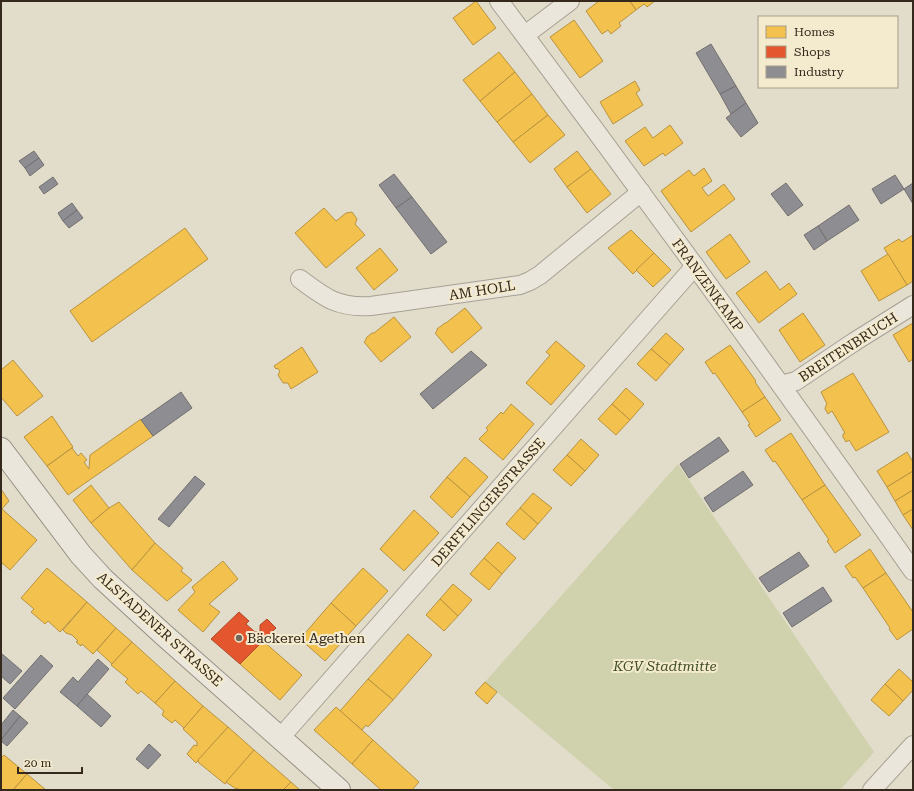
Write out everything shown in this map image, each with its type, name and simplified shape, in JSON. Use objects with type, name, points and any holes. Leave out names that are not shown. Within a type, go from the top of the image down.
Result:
[{"type":"street","name":"FRANZENKAMP","points":[[499,1],[695,266],[913,571]]},
{"type":"street","points":[[524,35],[570,1]]},
{"type":"street","name":"AM HOLL","points":[[300,278],[329,299],[338,303],[359,307],[520,285],[540,275],[641,192]]},
{"type":"street","name":"DERFFLINGERSTRASSE","points":[[280,738],[695,266]]},
{"type":"street","name":"BREITENBRUCH","points":[[781,385],[796,381],[913,305]]},
{"type":"street","name":"ALSTADENER STRASSE","points":[[1,449],[81,555],[103,578],[339,790]]},
{"type":"street","points":[[872,790],[913,745]]},
{"type":"green space","name":"KGV Stadtmitte","points":[[678,464],[874,752],[840,790],[614,790],[485,682]]},
{"type":"building: Homes","points":[[476,1],[496,28],[473,45],[453,18]]},
{"type":"building: Homes","points":[[599,1],[630,1],[636,10],[619,23],[621,26],[611,34],[608,30],[602,34],[586,11]]},
{"type":"building: Homes","points":[[630,1],[655,1],[647,7],[644,4],[636,10]]},
{"type":"building: Homes","points":[[574,20],[603,61],[580,78],[550,37]]},
{"type":"building: Homes","points":[[499,52],[515,72],[480,101],[463,80]]},
{"type":"building: Homes","points":[[515,72],[532,94],[497,122],[480,101]]},
{"type":"building: Homes","points":[[635,81],[640,90],[636,93],[643,105],[613,124],[600,102]]},
{"type":"building: Homes","points":[[532,94],[548,115],[513,142],[497,122]]},
{"type":"building: Homes","points":[[548,115],[565,135],[530,163],[513,142]]},
{"type":"building: Homes","points":[[670,125],[683,143],[665,156],[663,153],[644,166],[625,141],[645,127],[653,138]]},
{"type":"building: Homes","points":[[577,151],[591,169],[567,187],[554,169]]},
{"type":"building: Homes","points":[[704,168],[712,181],[702,188],[708,196],[724,184],[735,199],[691,232],[661,191],[689,170],[694,176]]},
{"type":"building: Homes","points":[[591,169],[611,194],[587,213],[567,187]]},
{"type":"building: Homes","points":[[324,208],[336,221],[346,213],[352,212],[357,219],[355,224],[365,235],[326,268],[295,233]]},
{"type":"building: Homes","points":[[185,228],[208,259],[92,342],[70,311]]},
{"type":"building: Homes","points":[[631,230],[654,253],[633,274],[608,248]]},
{"type":"building: Homes","points":[[730,234],[750,262],[726,279],[706,252]]},
{"type":"building: Homes","points":[[913,235],[913,281],[907,285],[884,248],[899,239],[902,242]]},
{"type":"building: Homes","points":[[380,248],[398,270],[374,290],[356,268]]},
{"type":"building: Homes","points":[[654,253],[671,270],[653,287],[636,270]]},
{"type":"building: Homes","points":[[888,254],[907,285],[879,301],[861,271]]},
{"type":"building: Homes","points":[[766,271],[780,290],[789,283],[797,294],[759,323],[736,293]]},
{"type":"building: Homes","points":[[465,308],[482,328],[452,353],[435,333],[437,329]]},
{"type":"building: Homes","points":[[803,313],[825,345],[800,362],[779,330]]},
{"type":"building: Homes","points":[[394,317],[411,337],[381,362],[364,342],[372,333]]},
{"type":"building: Homes","points":[[913,323],[913,359],[909,362],[893,335]]},
{"type":"building: Homes","points":[[666,333],[684,349],[670,365],[651,349]]},
{"type":"building: Homes","points":[[556,341],[585,366],[551,405],[526,383],[550,355],[546,352]]},
{"type":"building: Homes","points":[[730,345],[756,381],[755,382],[765,397],[742,412],[715,373],[713,374],[705,362]]},
{"type":"building: Homes","points":[[302,347],[318,372],[291,389],[288,383],[283,383],[278,375],[280,371],[274,366]]},
{"type":"building: Homes","points":[[651,349],[670,365],[656,381],[637,364]]},
{"type":"building: Homes","points":[[13,360],[43,396],[17,416],[1,397],[1,370]]},
{"type":"building: Homes","points":[[853,373],[889,432],[856,451],[849,440],[846,442],[843,437],[843,434],[845,433],[832,411],[828,414],[825,409],[827,404],[821,392]]},
{"type":"building: Homes","points":[[626,388],[644,404],[630,420],[612,404]]},
{"type":"building: Homes","points":[[765,397],[781,420],[756,437],[742,412]]},
{"type":"building: Homes","points":[[511,404],[534,424],[503,460],[479,439],[488,430],[486,428],[501,412],[503,414]]},
{"type":"building: Homes","points":[[612,404],[630,420],[616,435],[598,419]]},
{"type":"building: Homes","points":[[52,416],[73,447],[47,466],[24,437]]},
{"type":"building: Homes","points":[[141,419],[153,436],[68,495],[47,466],[72,448],[78,456],[81,453],[87,460],[84,462],[89,469],[90,455]]},
{"type":"building: Homes","points":[[791,433],[825,485],[802,500],[775,461],[773,462],[765,450]]},
{"type":"building: Homes","points":[[581,439],[599,455],[585,471],[567,455]]},
{"type":"building: Homes","points":[[907,452],[913,462],[913,471],[887,487],[877,471]]},
{"type":"building: Homes","points":[[567,455],[585,471],[571,486],[553,470]]},
{"type":"building: Homes","points":[[465,457],[488,477],[470,497],[447,477]]},
{"type":"building: Homes","points":[[913,471],[913,490],[895,501],[887,487]]},
{"type":"building: Homes","points":[[447,477],[470,497],[452,518],[430,497]]},
{"type":"building: Homes","points":[[91,485],[109,508],[91,523],[73,500]]},
{"type":"building: Homes","points":[[825,485],[861,535],[835,553],[827,541],[829,540],[802,500]]},
{"type":"building: Homes","points":[[1,489],[9,501],[1,510]]},
{"type":"building: Homes","points":[[913,490],[913,509],[903,515],[895,501]]},
{"type":"building: Homes","points":[[533,493],[552,508],[538,524],[520,508]]},
{"type":"building: Homes","points":[[119,502],[155,543],[132,570],[91,523]]},
{"type":"building: Homes","points":[[520,508],[538,524],[524,540],[506,524]]},
{"type":"building: Homes","points":[[2,509],[37,540],[10,570],[1,562]]},
{"type":"building: Homes","points":[[913,509],[913,530],[903,515]]},
{"type":"building: Homes","points":[[414,510],[439,533],[404,571],[380,549]]},
{"type":"building: Homes","points":[[498,542],[516,558],[502,574],[484,558]]},
{"type":"building: Homes","points":[[155,543],[183,568],[181,571],[192,580],[167,601],[132,570]]},
{"type":"building: Homes","points":[[870,549],[886,573],[863,588],[855,577],[853,578],[845,566]]},
{"type":"building: Homes","points":[[484,558],[502,574],[489,590],[470,574]]},
{"type":"building: Homes","points":[[223,561],[238,579],[209,604],[220,612],[203,632],[178,610],[195,592],[192,587]]},
{"type":"building: Homes","points":[[47,568],[87,602],[60,632],[48,621],[45,624],[31,612],[34,609],[21,598]]},
{"type":"building: Homes","points":[[363,568],[388,591],[356,626],[331,603]]},
{"type":"building: Homes","points":[[886,573],[913,612],[913,629],[897,640],[863,588]]},
{"type":"building: Homes","points":[[453,584],[472,600],[458,616],[440,599]]},
{"type":"building: Homes","points":[[440,599],[458,616],[444,631],[426,615]]},
{"type":"building: Homes","points":[[87,602],[116,628],[93,654],[82,644],[81,646],[76,642],[78,641],[72,635],[63,630]]},
{"type":"building: Homes","points":[[331,603],[356,626],[325,661],[300,639]]},
{"type":"building: Homes","points":[[116,628],[132,642],[112,664],[97,650]]},
{"type":"building: Homes","points":[[408,634],[432,655],[393,700],[368,679]]},
{"type":"building: Homes","points":[[263,641],[302,675],[280,700],[240,664]]},
{"type":"building: Homes","points":[[132,642],[175,681],[155,703],[141,691],[138,694],[125,682],[128,679],[111,665]]},
{"type":"building: Homes","points":[[899,669],[913,682],[913,690],[903,701],[885,684]]},
{"type":"building: Homes","points":[[368,679],[393,700],[368,727],[366,725],[362,730],[340,711]]},
{"type":"building: Homes","points":[[175,681],[203,706],[184,728],[175,720],[172,723],[162,715],[164,711],[155,703]]},
{"type":"building: Homes","points":[[485,682],[497,692],[487,704],[475,693]]},
{"type":"building: Homes","points":[[885,684],[903,701],[889,716],[871,700]]},
{"type":"building: Homes","points":[[203,706],[228,727],[196,763],[187,754],[194,745],[197,746],[197,742],[183,729]]},
{"type":"building: Homes","points":[[336,707],[373,740],[352,764],[314,730]]},
{"type":"building: Homes","points":[[228,727],[254,750],[225,784],[199,763],[198,760]]},
{"type":"building: Homes","points":[[373,740],[419,782],[412,790],[381,790],[352,764]]},
{"type":"building: Homes","points":[[254,750],[291,782],[283,790],[240,790],[226,782]]},
{"type":"building: Homes","points":[[4,755],[27,774],[13,790],[1,790],[1,758]]},
{"type":"building: Homes","points":[[27,774],[46,790],[13,790]]},
{"type":"building: Homes","points":[[291,782],[300,790],[283,790]]},
{"type":"building: Shops","points":[[239,612],[249,621],[246,624],[255,632],[260,632],[260,625],[267,619],[276,628],[240,664],[211,639]]},
{"type":"building: Industry","points":[[711,44],[736,86],[720,94],[696,53]]},
{"type":"building: Industry","points":[[736,86],[746,103],[731,114],[720,94]]},
{"type":"building: Industry","points":[[746,103],[758,123],[741,137],[726,118]]},
{"type":"building: Industry","points":[[34,151],[39,158],[25,168],[19,161]]},
{"type":"building: Industry","points":[[39,158],[44,165],[30,176],[25,168]]},
{"type":"building: Industry","points":[[394,174],[412,197],[396,208],[379,185]]},
{"type":"building: Industry","points":[[895,175],[904,189],[881,204],[872,189]]},
{"type":"building: Industry","points":[[53,177],[58,184],[44,194],[39,187]]},
{"type":"building: Industry","points":[[786,183],[803,205],[788,216],[771,194]]},
{"type":"building: Industry","points":[[913,183],[913,204],[904,189]]},
{"type":"building: Industry","points":[[412,197],[447,242],[431,254],[396,208]]},
{"type":"building: Industry","points":[[72,203],[77,210],[63,221],[58,213]]},
{"type":"building: Industry","points":[[849,205],[859,220],[827,241],[818,226]]},
{"type":"building: Industry","points":[[77,210],[83,218],[69,228],[63,221]]},
{"type":"building: Industry","points":[[818,226],[827,241],[814,250],[804,235]]},
{"type":"building: Industry","points":[[471,351],[487,365],[433,409],[420,394]]},
{"type":"building: Industry","points":[[181,392],[192,408],[153,436],[141,420]]},
{"type":"building: Industry","points":[[719,437],[729,451],[689,478],[680,464]]},
{"type":"building: Industry","points":[[743,471],[753,485],[713,512],[704,498]]},
{"type":"building: Industry","points":[[195,476],[205,484],[169,527],[158,519]]},
{"type":"building: Industry","points":[[799,552],[809,566],[769,592],[759,578]]},
{"type":"building: Industry","points":[[823,587],[832,601],[792,627],[783,613]]},
{"type":"building: Industry","points":[[1,653],[22,671],[10,684],[1,676]]},
{"type":"building: Industry","points":[[41,655],[53,666],[15,709],[3,698]]},
{"type":"building: Industry","points":[[98,659],[109,669],[77,706],[60,692],[73,677],[78,682]]},
{"type":"building: Industry","points":[[87,694],[111,716],[101,727],[77,706]]},
{"type":"building: Industry","points":[[13,710],[20,716],[1,740],[1,725]]},
{"type":"building: Industry","points":[[20,716],[28,723],[7,746],[1,740]]},
{"type":"building: Industry","points":[[149,744],[161,755],[148,769],[136,759]]},
{"type":"place","name":"Bäckerei Agethen","points":[[239,638]]}]
